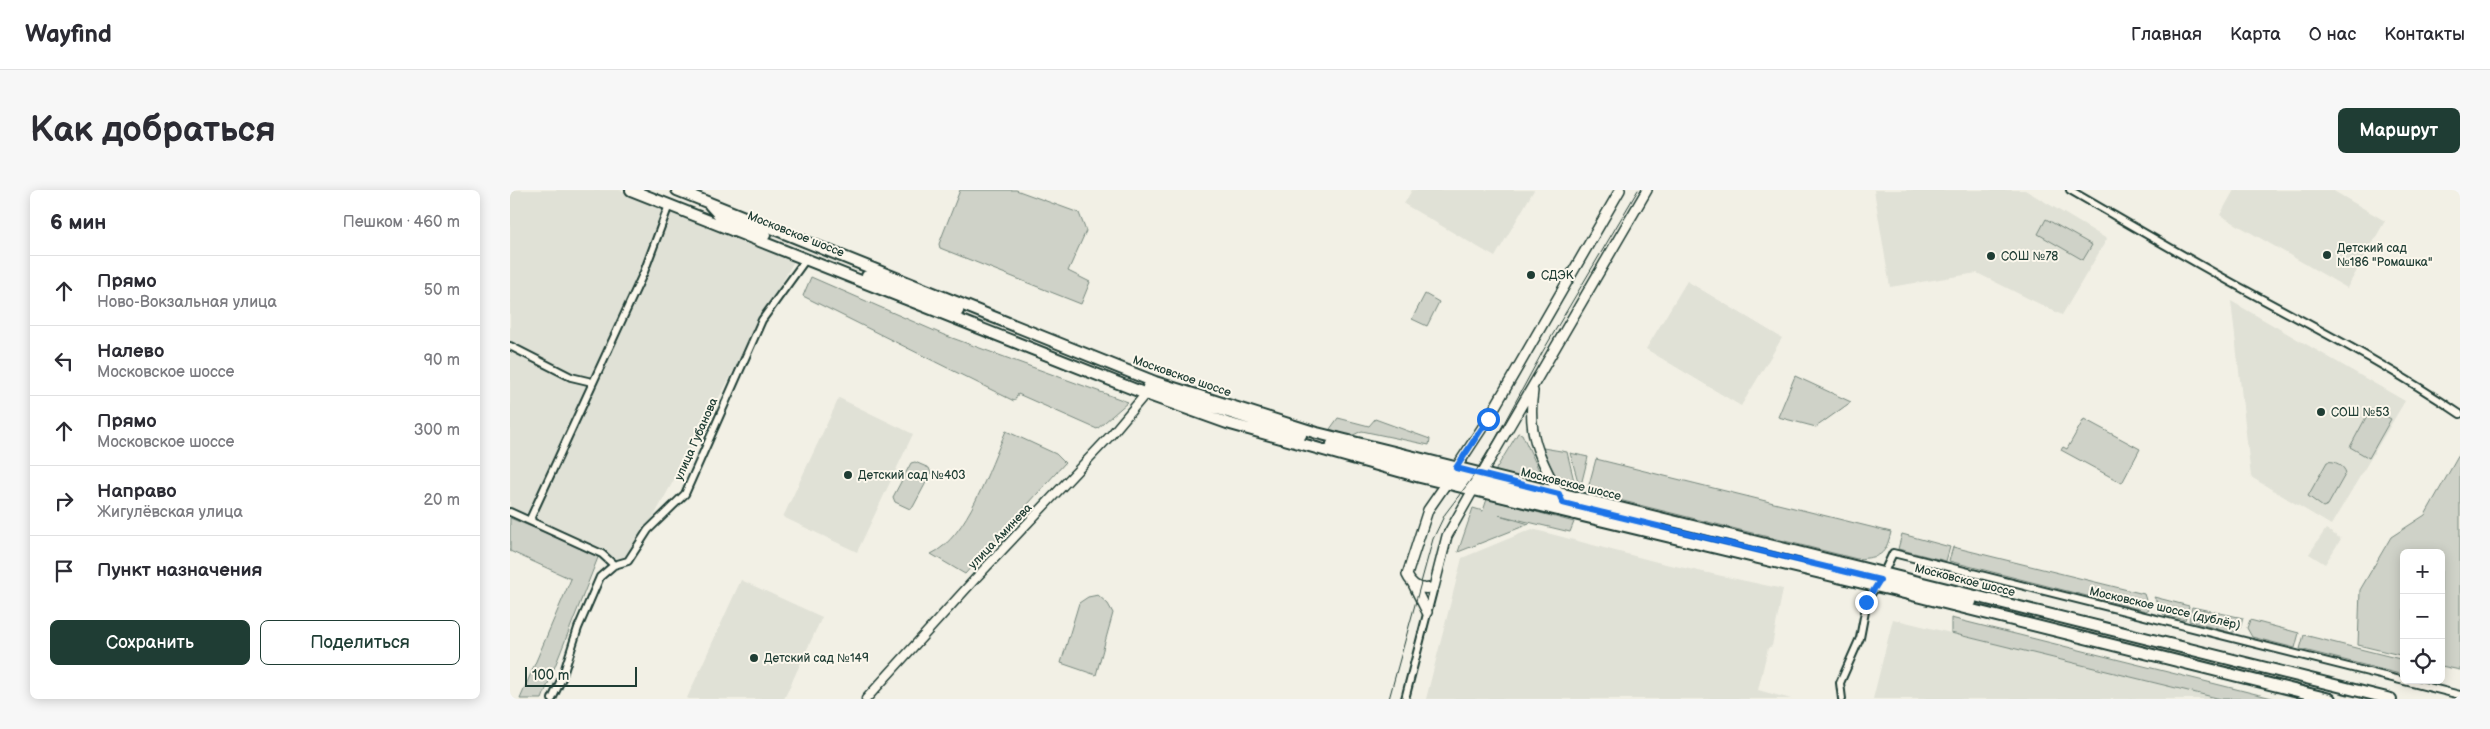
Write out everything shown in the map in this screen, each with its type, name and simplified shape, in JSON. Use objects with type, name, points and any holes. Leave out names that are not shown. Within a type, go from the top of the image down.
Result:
[{"type":"main road","name":"Московское шоссе","points":[[631,190],[808,257],[1148,391],[1315,440],[1451,476],[2391,699]]},
{"type":"main road","name":"Московское шоссе","points":[[676,190],[1155,382],[1451,476]]},
{"type":"main road","points":[[1427,611],[1407,575],[1428,510],[1488,419],[1620,190]]},
{"type":"main road","points":[[1413,584],[1424,588],[1434,587],[1447,536],[1647,190]]},
{"type":"main road","name":"Московское шоссе","points":[[710,205],[720,216],[808,257]]},
{"type":"main road","name":"Московское шоссе","points":[[706,218],[720,216]]},
{"type":"main road","points":[[1534,384],[1530,419],[1532,435],[1545,468],[1561,498]]},
{"type":"main road","name":"Московское шоссе","points":[[1477,482],[1561,498],[2362,699]]},
{"type":"main road","name":"Московское шоссе","points":[[1880,579],[2330,699]]},
{"type":"street","points":[[2070,190],[2184,256],[2351,348],[2430,394],[2460,414]]},
{"type":"street","points":[[532,522],[533,510],[644,272],[669,205]]},
{"type":"street","name":"улица Губанова","points":[[552,699],[562,678],[578,628],[600,577],[614,565],[628,561],[648,530],[685,494],[762,320],[808,257]]},
{"type":"street","points":[[510,346],[571,377],[592,382]]},
{"type":"street","name":"улица Аминева","points":[[866,699],[1148,391]]},
{"type":"street","points":[[510,512],[602,554],[614,565]]},
{"type":"street","name":"Московское шоссе (дублёр)","points":[[1880,579],[1893,553],[2460,695]]},
{"type":"street","points":[[1842,699],[1840,682],[1860,638],[1866,602],[1880,579]]},
{"type":"street","points":[[1405,699],[1434,587]]},
{"type":"shaded area","points":[[510,190],[620,190],[795,259],[625,569],[510,524]]},
{"type":"shaded area","points":[[960,190],[1016,190],[1079,213],[1086,231],[1068,271],[1090,282],[1081,304],[940,248],[939,244]]},
{"type":"shaded area","points":[[1412,190],[1534,190],[1495,257],[1404,204]]},
{"type":"shaded area","name":"СОШ №78","points":[[1874,190],[2025,190],[2107,239],[2062,315],[1977,273],[1890,287]]},
{"type":"shaded area","name":"Детский сад №186 \"Ромашка\"","points":[[2234,190],[2332,190],[2385,221],[2347,288],[2220,215]]},
{"type":"shaded area","points":[[2046,219],[2092,245],[2083,260],[2038,234]]},
{"type":"shaded area","points":[[811,277],[944,335],[1128,402],[1097,429],[1018,394],[1014,401],[803,296]]},
{"type":"shaded area","points":[[1687,281],[1782,338],[1741,406],[1646,349]]},
{"type":"shaded area","points":[[1425,294],[1439,302],[1427,326],[1412,319]]},
{"type":"shaded area","name":"СОШ №53","points":[[2231,301],[2405,401],[2331,525],[2251,477]]},
{"type":"shaded area","points":[[1795,376],[1851,402],[1816,427],[1778,417]]},
{"type":"shaded area","name":"Детский сад №403","points":[[839,398],[913,434],[857,552],[783,517]]},
{"type":"shaded area","points":[[2371,408],[2391,419],[2369,458],[2350,447]]},
{"type":"shaded area","points":[[1338,418],[1369,426],[1375,419],[1430,439],[1429,445],[1362,431],[1351,436],[1330,429]]},
{"type":"shaded area","points":[[2084,419],[2140,449],[2122,483],[2061,450],[2063,447],[2067,449]]},
{"type":"shaded area","points":[[1006,431],[1056,454],[1065,463],[965,574],[931,554],[956,533],[967,517],[985,482]]},
{"type":"shaded area","points":[[1518,433],[1522,434],[1545,483],[1497,473],[1496,469]]},
{"type":"shaded area","points":[[1543,448],[1567,452],[1576,489],[1569,487],[1558,479],[1551,468]]},
{"type":"shaded area","points":[[1570,453],[1588,457],[1581,485],[1579,485]]},
{"type":"shaded area","points":[[2460,453],[2460,670],[2445,667],[2445,549],[2400,549],[2400,655],[2358,645],[2360,590],[2391,537],[2425,515]]},
{"type":"shaded area","points":[[1596,459],[1891,532],[1887,546],[1881,554],[1857,559],[1587,492]]},
{"type":"shaded area","points":[[915,462],[929,468],[931,473],[913,507],[910,509],[895,502],[893,497],[911,463]]},
{"type":"shaded area","points":[[2327,462],[2339,464],[2346,473],[2328,505],[2323,507],[2308,496]]},
{"type":"shaded area","points":[[1487,499],[1574,522],[1570,532],[1499,515],[1529,524],[1458,552],[1473,508],[1483,511]]},
{"type":"shaded area","points":[[510,518],[599,555],[542,699],[520,699],[571,579],[510,551]]},
{"type":"shaded area","points":[[1532,529],[1661,563],[1783,589],[1772,646],[1768,648],[1758,690],[1791,699],[1426,699],[1462,558]]},
{"type":"shaded area","points":[[2326,529],[2341,539],[2325,564],[2309,554]]},
{"type":"shaded area","points":[[1902,534],[1950,547],[1946,561],[1898,549]]},
{"type":"shaded area","points":[[1953,547],[2144,594],[2149,609],[2146,611],[1949,561]]},
{"type":"shaded area","name":"Детский сад №149","points":[[741,580],[822,617],[784,699],[689,699],[687,698]]},
{"type":"shaded area","points":[[1098,595],[1108,604],[1113,613],[1096,675],[1061,663],[1079,603],[1088,597]]},
{"type":"shaded area","points":[[2154,597],[2189,606],[2185,620],[2164,615]]},
{"type":"shaded area","points":[[2192,607],[2243,618],[2240,628],[2232,633],[2189,621]]},
{"type":"shaded area","points":[[1951,618],[2276,699],[2221,699],[1951,633]]},
{"type":"shaded area","points":[[1893,619],[2223,699],[1873,699]]},
{"type":"shaded area","points":[[2250,620],[2299,633],[2295,648],[2252,637],[2247,628]]},
{"type":"shaded area","points":[[2304,635],[2400,659],[2400,674],[2300,649]]},
{"type":"tram line","points":[[1389,699],[1433,539],[1445,514],[1470,481],[1496,438],[1543,351],[1638,190]]},
{"type":"place","name":"Детский сад №186 \"Ромашка\"","points":[[2327,255]]},
{"type":"place","name":"СОШ №78","points":[[1991,256]]},
{"type":"place","name":"СДЭК","points":[[1531,275]]},
{"type":"place","name":"СОШ №53","points":[[2321,412]]},
{"type":"place","name":"Детский сад №403","points":[[848,475]]},
{"type":"place","name":"Детский сад №149","points":[[754,658]]},
{"type":"route","points":[[1488,419],[1456,468],[1559,494],[1563,503],[1880,580],[1866,602]]}]
